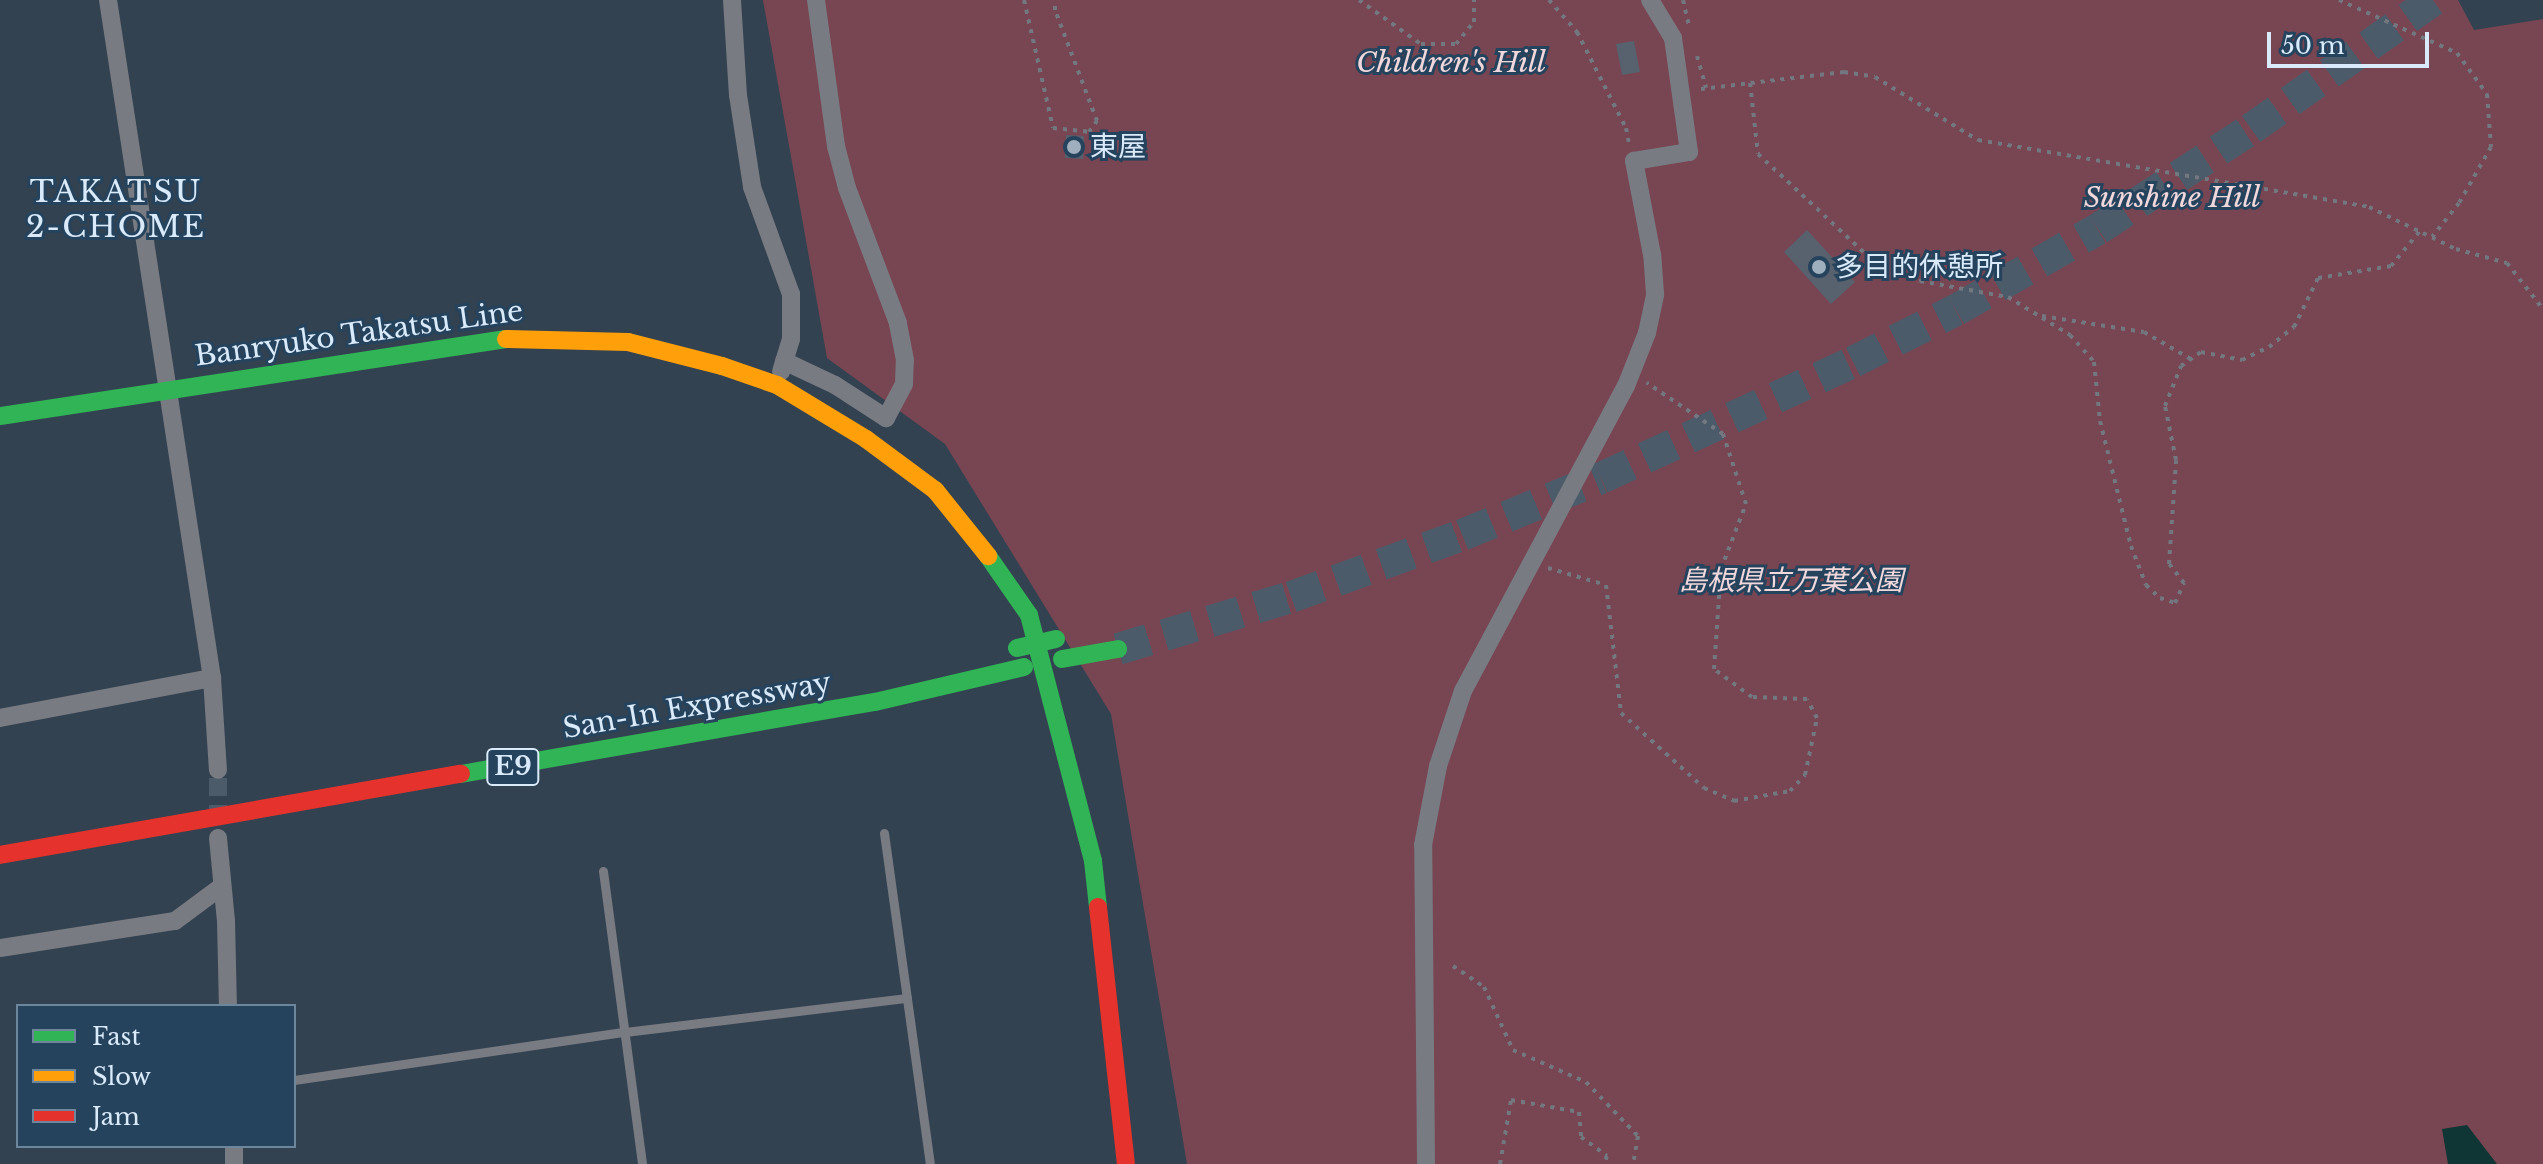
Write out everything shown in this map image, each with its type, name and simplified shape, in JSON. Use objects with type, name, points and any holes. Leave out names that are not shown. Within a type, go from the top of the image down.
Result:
[{"type":"main road","name":"Banryuko Takatsu Line","points":[[0,416],[492,339],[547,338],[628,342],[777,385],[866,439],[935,490],[982,548],[1029,615],[1057,712],[1093,861],[1126,1164]]},
{"type":"main road","name":"San-In Expressway","points":[[0,837],[857,690],[1081,634]]},
{"type":"main road","name":"San-In Expressway","points":[[0,855],[860,705],[1118,649]]},
{"type":"street","points":[[108,0],[212,678],[218,770]]},
{"type":"street","points":[[732,0],[738,95],[752,187],[791,294],[791,339],[777,385]]},
{"type":"street","points":[[784,361],[835,385],[886,418],[904,384],[905,360],[898,323],[847,188],[836,146],[816,0]]},
{"type":"street","points":[[1426,1164],[1423,845],[1438,766],[1463,691],[1626,386],[1647,333],[1655,294],[1634,161],[1689,152],[1673,38],[1650,0]]},
{"type":"street","points":[[0,718],[212,678]]},
{"type":"street","points":[[218,838],[226,921],[228,1004]]},
{"type":"street","points":[[0,948],[175,921],[221,887]]},
{"type":"lane","points":[[884,833],[930,1164]]},
{"type":"lane","points":[[603,871],[642,1164]]},
{"type":"lane","points":[[296,1080],[625,1032],[907,998]]},
{"type":"path","points":[[1024,0],[1053,128],[1089,132],[1097,121],[1055,10],[1055,0]]},
{"type":"path","points":[[1359,0],[1421,44],[1456,44],[1474,22],[1474,0]]},
{"type":"path","points":[[1549,0],[1577,32],[1626,128],[1634,161]]},
{"type":"path","points":[[2339,0],[2457,53],[2487,94],[2491,147],[2459,203],[2431,237]]},
{"type":"path","points":[[1682,92],[1844,72],[1875,77],[1978,140],[2369,207],[2456,249],[2507,263],[2543,309]]},
{"type":"path","points":[[1750,83],[1758,154],[1873,261],[1920,281],[2008,297],[2070,335],[2094,362],[2100,421],[2131,546],[2146,585],[2160,598],[2175,603],[2184,583],[2169,564],[2176,460],[2165,406],[2181,366],[2201,352],[2242,360],[2269,347],[2294,327],[2318,278],[2391,266],[2420,231]]},
{"type":"path","points":[[2038,315],[2144,332],[2191,359]]},
{"type":"path","points":[[1545,567],[1606,585],[1621,713],[1704,788],[1734,801],[1790,791],[1805,775],[1817,718],[1807,699],[1752,697],[1714,669],[1721,569],[1746,504],[1723,434],[1647,383]]},
{"type":"path","points":[[1453,966],[1484,987],[1513,1050],[1586,1082],[1638,1136],[1633,1164]]},
{"type":"path","points":[[1500,1164],[1511,1100],[1579,1112],[1581,1137],[1607,1156],[1604,1164]]},
{"type":"green space","name":"島根県立万葉公園","points":[[763,0],[2458,0],[2474,30],[2543,19],[2543,1164],[1187,1164],[1111,714],[945,444],[827,358]]},
{"type":"shaded area","points":[[2467,1125],[2497,1164],[2448,1164],[2442,1129]]},
{"type":"building","points":[[1634,41],[1640,72],[1622,75],[1616,44]]},
{"type":"building","name":"東屋","points":[[1066,135],[1084,136],[1083,159],[1065,158]]},
{"type":"building","name":"多目的休憩所","points":[[1807,230],[1855,282],[1831,304],[1784,252]]},
{"type":"tunnel","points":[[1118,649],[1291,597],[1462,535],[1601,478],[1853,362],[1956,310],[2098,229],[2251,129],[2433,0]]},
{"type":"tunnel","points":[[218,770],[218,823]]},
{"type":"traffic: fast","points":[[0,416],[506,339]]},
{"type":"traffic: fast","points":[[988,556],[1029,615],[1093,861],[1098,907]]},
{"type":"traffic: fast","points":[[1017,648],[1056,639]]},
{"type":"traffic: fast","points":[[1062,659],[1118,649]]},
{"type":"traffic: fast","points":[[461,774],[875,702],[1024,667]]},
{"type":"traffic: slow","points":[[506,339],[628,342],[722,366],[777,385],[866,439],[935,490],[988,556]]},
{"type":"traffic: jam","points":[[0,855],[461,774]]},
{"type":"traffic: jam","points":[[1098,907],[1126,1164]]},
{"type":"place","name":"東屋","points":[[1074,147]]},
{"type":"place","name":"多目的休憩所","points":[[1819,267]]},
{"type":"district","name":"TAKATSU 2-CHOME","points":[[116,209]]},
{"type":"park label","name":"Children's Hill","points":[[1451,63]]},
{"type":"park label","name":"Sunshine Hill","points":[[2172,198]]}]
